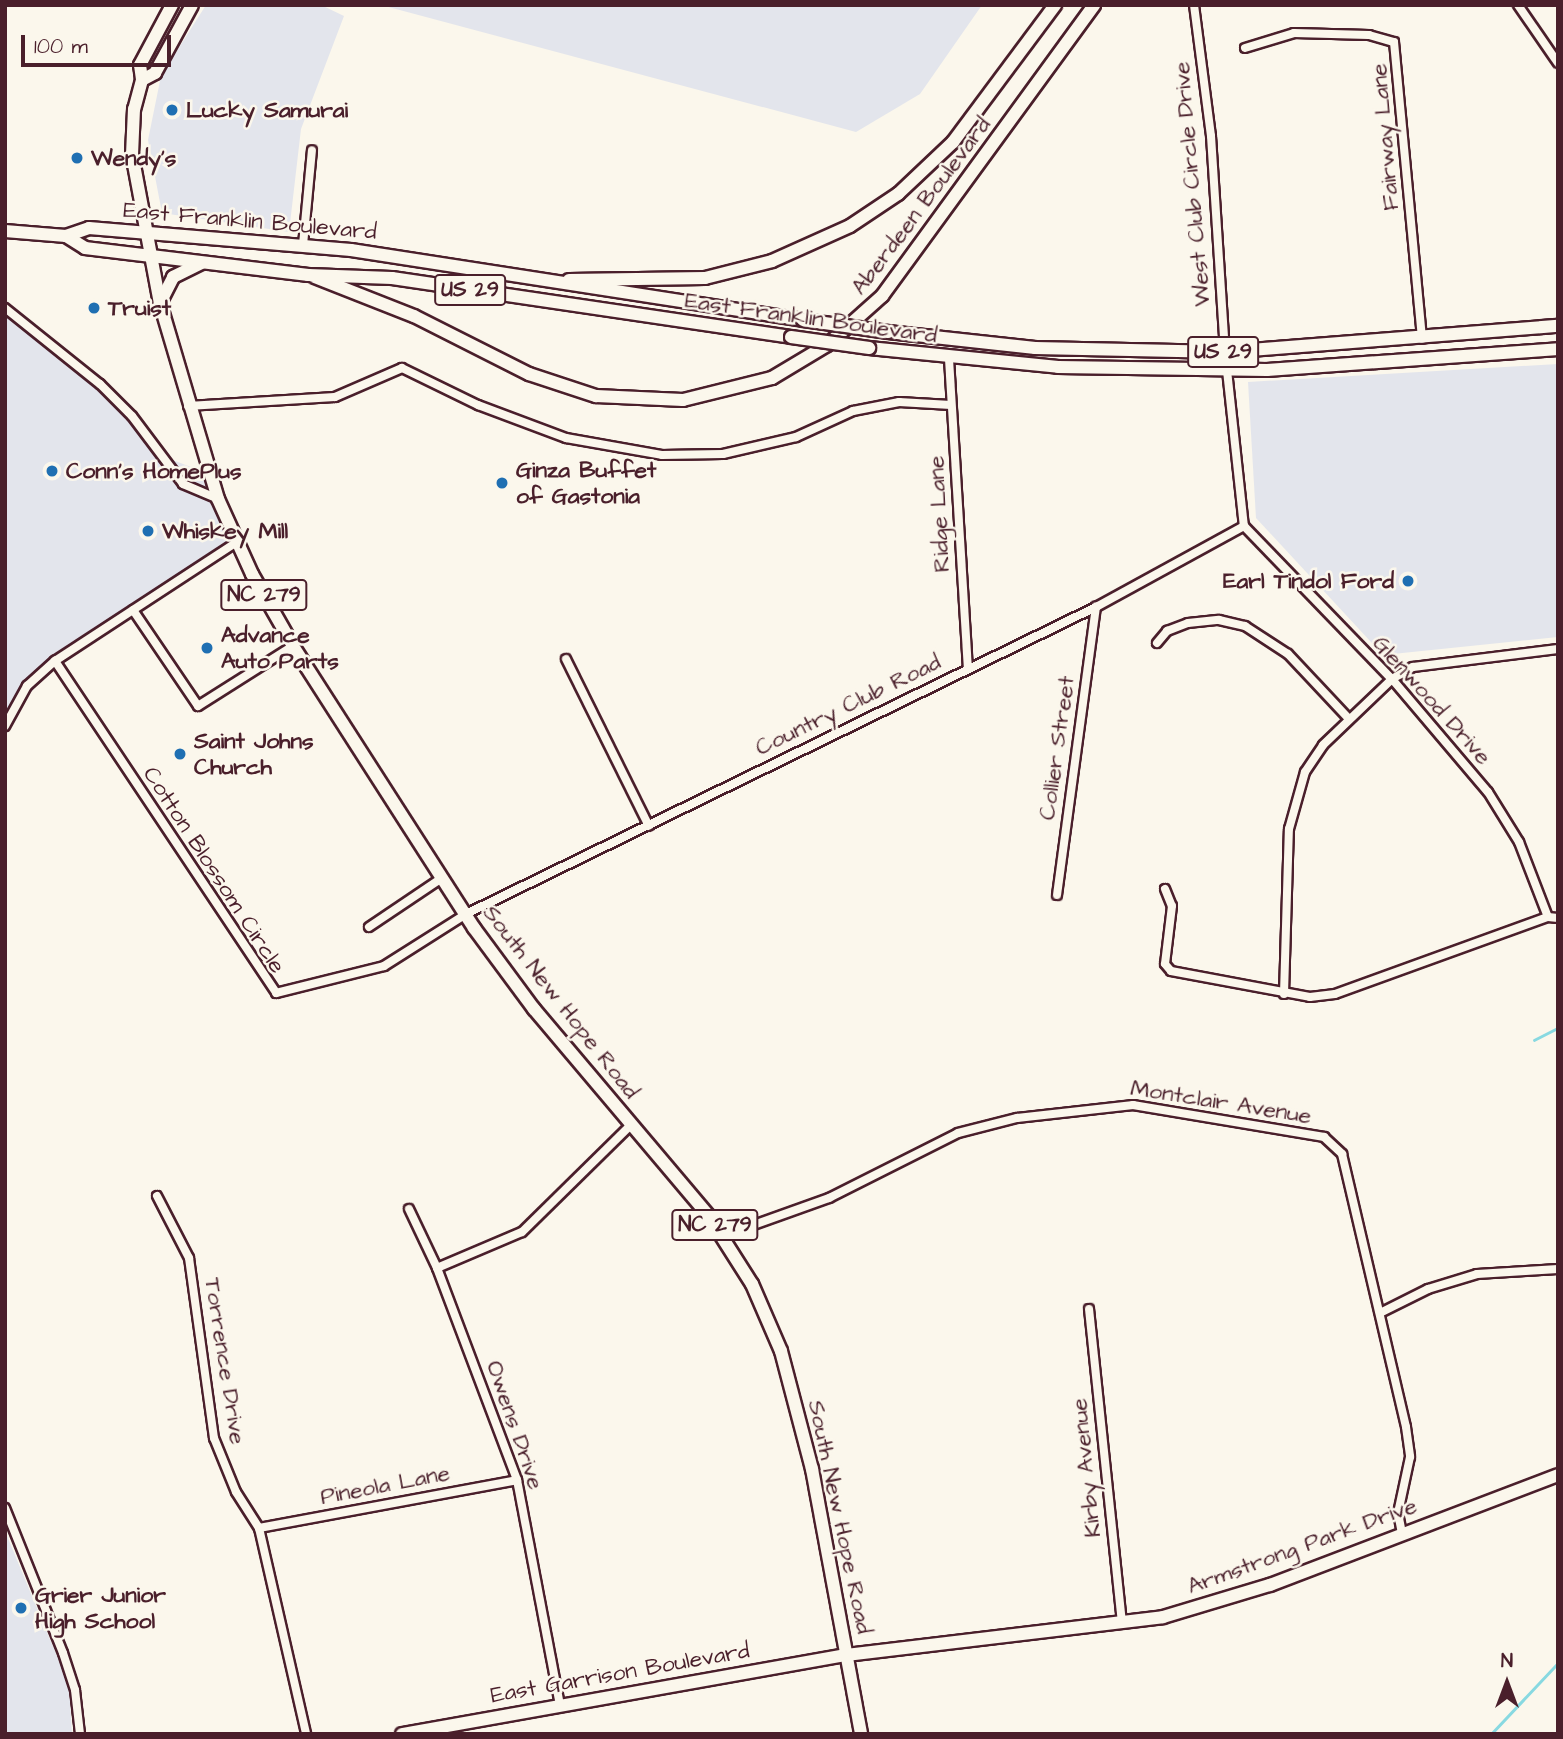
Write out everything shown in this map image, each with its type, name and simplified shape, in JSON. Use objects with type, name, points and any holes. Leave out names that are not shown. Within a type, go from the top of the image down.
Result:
[{"type":"main road","points":[[172,5],[140,65],[142,80],[155,73],[192,5]]},
{"type":"main road","name":"Aberdeen Boulevard","points":[[552,279],[705,278],[772,261],[850,226],[898,194],[953,142],[1055,5]]},
{"type":"main road","name":"Aberdeen Boulevard","points":[[308,275],[414,316],[529,374],[596,397],[659,402],[711,397],[747,387],[793,368],[873,306],[1094,5]]},
{"type":"main road","name":"NC 279","points":[[142,80],[131,140],[145,233]]},
{"type":"main road","name":"East Franklin Boulevard","points":[[5,231],[66,236],[89,228],[303,245],[552,279],[888,332],[1045,349],[1225,352],[1422,339],[1558,326]]},
{"type":"main road","name":"South New Hope Road","points":[[145,233],[160,303],[188,406],[218,499],[237,542],[293,646],[466,915],[534,1009],[723,1236],[752,1284],[781,1351],[832,1559],[861,1734]]},
{"type":"main road","name":"East Franklin Boulevard","points":[[66,236],[85,248],[308,275],[392,278],[949,359],[1058,368],[1320,368],[1558,349]]},
{"type":"main road","points":[[160,303],[167,285],[180,271],[208,262]]},
{"type":"main road","name":"Armstrong Park Drive","points":[[846,1655],[1122,1623],[1241,1595],[1558,1475]]},
{"type":"main road","name":"East Garrison Boulevard","points":[[402,1734],[846,1655]]},
{"type":"street","name":"West Club Circle Drive","points":[[1194,5],[1218,219],[1225,352],[1230,369],[1244,526]]},
{"type":"street","points":[[1518,5],[1558,63]]},
{"type":"street","name":"Fairway Lane","points":[[1245,48],[1294,33],[1369,36],[1394,42],[1422,339]]},
{"type":"street","points":[[303,245],[312,150]]},
{"type":"street","points":[[5,308],[100,384],[132,416],[183,484],[218,499]]},
{"type":"street","name":"Ridge Lane","points":[[949,359],[968,668]]},
{"type":"street","points":[[188,406],[335,397],[402,368],[478,405],[566,438],[662,455],[723,454],[796,437],[853,411],[899,402],[951,405]]},
{"type":"street","name":"Country Club Road","points":[[466,915],[1096,607],[1244,526]]},
{"type":"street","name":"Glenwood Drive","points":[[1244,526],[1392,679],[1488,792],[1520,842],[1548,917]]},
{"type":"street","points":[[5,726],[27,686],[55,661],[237,542]]},
{"type":"street","name":"Collier Street","points":[[1056,895],[1096,607]]},
{"type":"street","points":[[133,610],[198,706],[293,646]]},
{"type":"street","points":[[1157,643],[1167,631],[1188,622],[1219,620],[1245,626],[1288,654],[1349,719]]},
{"type":"street","points":[[1284,994],[1289,829],[1305,772],[1349,719],[1392,679],[1413,667],[1558,649]]},
{"type":"street","points":[[566,659],[649,826]]},
{"type":"street","name":"Cotton Blossom Circle","points":[[55,661],[272,993],[373,970],[466,915]]},
{"type":"street","points":[[369,927],[442,878]]},
{"type":"street","points":[[1165,889],[1172,906],[1165,964],[1171,971],[1284,994],[1335,994],[1548,917],[1558,918]]},
{"type":"street","name":"Montclair Avenue","points":[[723,1236],[829,1198],[986,1124],[1117,1105],[1154,1107],[1333,1141],[1345,1167],[1380,1313],[1410,1457],[1398,1513],[1402,1533]]},
{"type":"street","points":[[437,1269],[522,1232],[631,1125]]},
{"type":"street","name":"Torrence Drive","points":[[157,1196],[189,1258],[214,1438],[236,1492],[260,1528],[306,1734]]},
{"type":"street","name":"Owens Drive","points":[[409,1209],[437,1269],[517,1480],[559,1705]]},
{"type":"street","points":[[1380,1313],[1428,1289],[1477,1274],[1558,1269]]},
{"type":"street","name":"Kirby Avenue","points":[[1089,1308],[1122,1623]]},
{"type":"street","name":"Pineola Lane","points":[[260,1528],[517,1480]]},
{"type":"street","points":[[5,1508],[63,1653],[75,1690],[80,1734]]},
{"type":"shaded area","points":[[206,5],[321,5],[344,16],[301,129],[289,232],[162,213],[148,140],[161,76]]},
{"type":"shaded area","points":[[381,5],[982,5],[920,94],[856,132]]},
{"type":"shaded area","points":[[5,308],[100,384],[165,457],[209,474],[237,542],[55,661],[5,726]]},
{"type":"shaded area","points":[[1558,364],[1558,637],[1383,655],[1256,518],[1248,382]]},
{"type":"shaded area","name":"Grier Junior High School","points":[[5,1531],[69,1685],[72,1734],[5,1734]]},
{"type":"waterway","points":[[1534,1040],[1558,1028]]},
{"type":"waterway","points":[[1491,1734],[1558,1663]]},
{"type":"place","name":"Lucky Samurai","points":[[172,110]]},
{"type":"place","name":"Wendy's","points":[[77,158]]},
{"type":"place","name":"Truist","points":[[94,308]]},
{"type":"place","name":"Conn's HomePlus","points":[[52,471]]},
{"type":"place","name":"Ginza Buffet of Gastonia","points":[[502,483]]},
{"type":"place","name":"Whiskey Mill","points":[[148,531]]},
{"type":"place","name":"Earl Tindol Ford","points":[[1408,581]]},
{"type":"place","name":"Advance Auto Parts","points":[[207,648]]},
{"type":"place","name":"Saint Johns Church","points":[[180,754]]},
{"type":"place","name":"Grier Junior High School","points":[[21,1608]]}]
